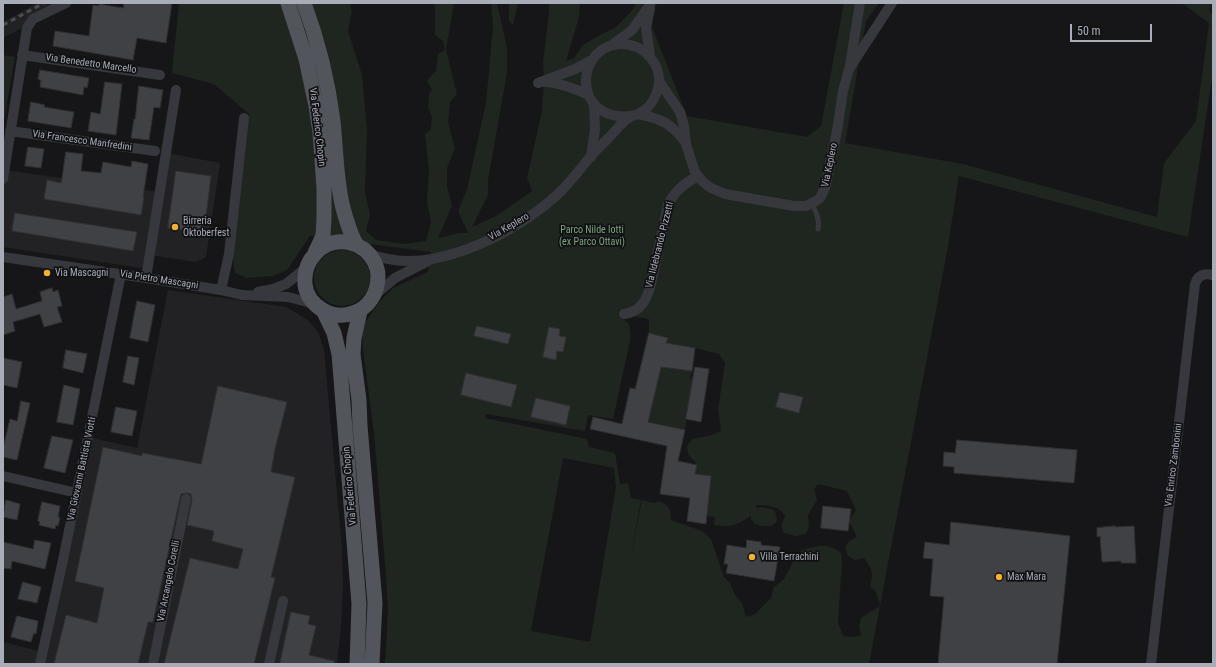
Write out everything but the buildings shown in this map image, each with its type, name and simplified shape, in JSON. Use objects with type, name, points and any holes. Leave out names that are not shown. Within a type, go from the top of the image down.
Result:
[{"type":"main road","name":"Via Federico Chopin","points":[[288,3],[300,37],[311,80],[320,133],[324,188],[323,236],[307,267],[305,277],[309,296],[319,307],[334,333],[339,354],[360,604],[357,664]]},
{"type":"main road","name":"Via Federico Chopin","points":[[304,3],[323,64],[333,120],[343,208],[350,230],[357,245]]},
{"type":"main road","name":"Via Federico Chopin","points":[[315,253],[324,246],[335,242],[346,242],[357,245],[369,254],[375,263],[378,274],[378,285],[375,295]]},
{"type":"main road","points":[[319,307],[332,314],[341,316],[351,314],[360,311],[375,295]]},
{"type":"main road","name":"Via Federico Chopin","points":[[360,311],[354,338],[353,354],[359,400],[375,603],[372,664]]},
{"type":"street","points":[[3,179],[27,28],[33,19],[66,3]]},
{"type":"street","points":[[849,69],[860,3]]},
{"type":"street","name":"Via Keplero","points":[[812,204],[820,198],[825,188],[837,131],[843,91],[849,69],[892,3]]},
{"type":"street","points":[[591,157],[595,129],[591,100],[586,88],[586,73],[592,60],[597,54],[632,30],[651,4]]},
{"type":"street","points":[[650,57],[646,27],[651,4]]},
{"type":"street","points":[[609,46],[627,44],[636,47],[644,51],[650,57],[657,69],[659,81],[658,91],[647,108],[635,115]]},
{"type":"street","name":"Via Benedetto Marcello","points":[[22,55],[160,75]]},
{"type":"street","points":[[592,60],[575,69],[538,83],[554,82],[582,91],[602,111],[611,116],[621,117],[635,115],[665,122],[677,131],[686,144]]},
{"type":"street","points":[[659,81],[680,112],[684,126],[686,144],[691,160],[698,176],[703,182],[711,188],[725,194],[794,206],[806,206],[812,204]]},
{"type":"street","points":[[146,278],[176,90]]},
{"type":"street","name":"Via Keplero","points":[[431,259],[455,253],[477,245],[494,237],[532,214],[558,194],[617,129],[635,115]]},
{"type":"street","points":[[221,290],[229,254],[244,118]]},
{"type":"street","name":"Via Francesco Manfredini","points":[[10,131],[155,151]]},
{"type":"street","name":"Via Ildebrando Pizzetti","points":[[624,314],[630,314],[638,310],[647,296],[670,199],[684,184],[698,176]]},
{"type":"street","points":[[369,254],[392,260],[406,261],[431,259]]},
{"type":"street","name":"Via Pietro Mascagni","points":[[3,257],[121,274],[221,290],[242,295],[288,297],[319,307]]},
{"type":"street","points":[[375,295],[395,278],[431,259]]},
{"type":"street","name":"Via Pietro Mascagni","points":[[242,295],[273,289],[286,284],[307,267]]},
{"type":"street","name":"Via Giovanni Battista Viotti","points":[[40,664],[77,493],[121,274]]},
{"type":"street","name":"Via Enrico Zambonini","points":[[1151,664],[1195,284],[1201,276],[1211,274]]},
{"type":"street","points":[[3,476],[77,493]]},
{"type":"street","name":"Via Arcangelo Corelli","points":[[153,664],[186,498]]},
{"type":"street","points":[[269,664],[283,601]]},
{"type":"lane","points":[[812,204],[817,215],[818,229]]},
{"type":"shaded area","points":[[37,3],[61,3],[22,28],[3,38],[3,22]]},
{"type":"shaded area","points":[[167,153],[220,163],[206,257],[196,262],[150,255],[147,269],[3,247],[4,170],[160,192]]},
{"type":"shaded area","points":[[168,290],[286,307],[308,320],[318,332],[324,349],[342,548],[343,588],[337,664],[3,664],[3,642],[43,652],[88,437],[137,448]]},
{"type":"green space","name":"Parco Nilde Iotti (ex Parco Ottavi)","points":[[179,3],[350,3],[352,11],[348,31],[362,75],[367,130],[365,192],[370,215],[366,231],[376,240],[403,244],[426,241],[431,222],[427,202],[429,170],[425,134],[431,129],[432,117],[428,108],[429,94],[432,90],[427,81],[436,70],[438,54],[445,50],[443,41],[435,35],[435,7],[433,3],[454,3],[446,50],[457,94],[450,102],[448,122],[455,148],[447,168],[447,186],[452,206],[438,238],[459,233],[468,233],[458,211],[467,189],[486,103],[493,27],[491,3],[497,3],[507,48],[507,73],[488,180],[488,195],[472,227],[496,216],[532,191],[527,178],[542,111],[544,80],[543,62],[549,3],[580,3],[579,17],[566,61],[574,58],[583,45],[616,27],[631,12],[636,3],[657,3],[652,27],[687,116],[807,137],[821,126],[844,3],[879,3],[866,21],[845,143],[963,164],[1157,217],[1164,163],[1196,121],[1209,23],[1182,3],[1211,3],[1210,12],[1213,15],[1213,71],[1188,237],[959,176],[947,252],[880,606],[869,664],[385,664],[388,609],[386,577],[374,433],[362,334],[365,323],[371,314],[380,301],[393,288],[428,272],[431,252],[310,236],[287,270],[273,276],[247,278],[235,273],[233,258],[249,114],[214,84],[172,73]],"holes":[[[617,314],[649,319],[649,333],[668,338],[647,421],[685,430],[693,379],[690,379],[692,371],[664,367],[669,344],[719,354],[725,363],[718,409],[721,431],[708,436],[692,439],[687,446],[688,454],[697,465],[695,474],[711,477],[707,516],[715,517],[714,525],[730,526],[751,516],[751,519],[755,524],[765,526],[773,525],[777,520],[774,510],[762,507],[757,508],[756,505],[765,505],[779,509],[785,516],[781,526],[784,533],[796,536],[806,534],[809,526],[808,515],[817,500],[814,489],[818,484],[847,491],[856,510],[849,521],[857,537],[849,541],[845,547],[848,556],[855,560],[864,558],[869,565],[872,571],[870,586],[876,592],[880,606],[861,618],[859,626],[861,635],[854,637],[843,636],[838,623],[842,561],[841,553],[827,546],[813,547],[802,550],[794,560],[784,579],[774,587],[771,598],[755,614],[746,617],[742,603],[735,595],[730,583],[724,577],[711,539],[702,531],[671,520],[669,508],[660,501],[654,503],[642,500],[630,560],[641,500],[631,498],[628,483],[620,484],[615,453],[589,447],[587,439],[485,418],[486,414],[585,431],[588,415],[613,419],[631,336],[629,324]],[[780,392],[803,397],[799,412],[776,407]],[[563,458],[614,468],[616,487],[590,642],[531,631]]]},
{"type":"green space","points":[[509,3],[518,3],[513,25],[509,21]]},
{"type":"green space","points":[[3,55],[15,57],[3,127]]},
{"type":"green space","points":[[342,250],[353,252],[362,258],[368,267],[370,278],[368,289],[362,298],[353,304],[342,306],[331,304],[322,298],[316,289],[314,278],[316,267],[322,258],[331,252]]},
{"type":"railway","points":[[3,25],[44,3]]},
{"type":"place","name":"Birreria Oktoberfest","points":[[175,227]]},
{"type":"place","name":"Via Mascagni","points":[[47,273]]},
{"type":"place","name":"Villa Terrachini","points":[[752,557]]},
{"type":"place","name":"Max Mara","points":[[999,577]]}]
